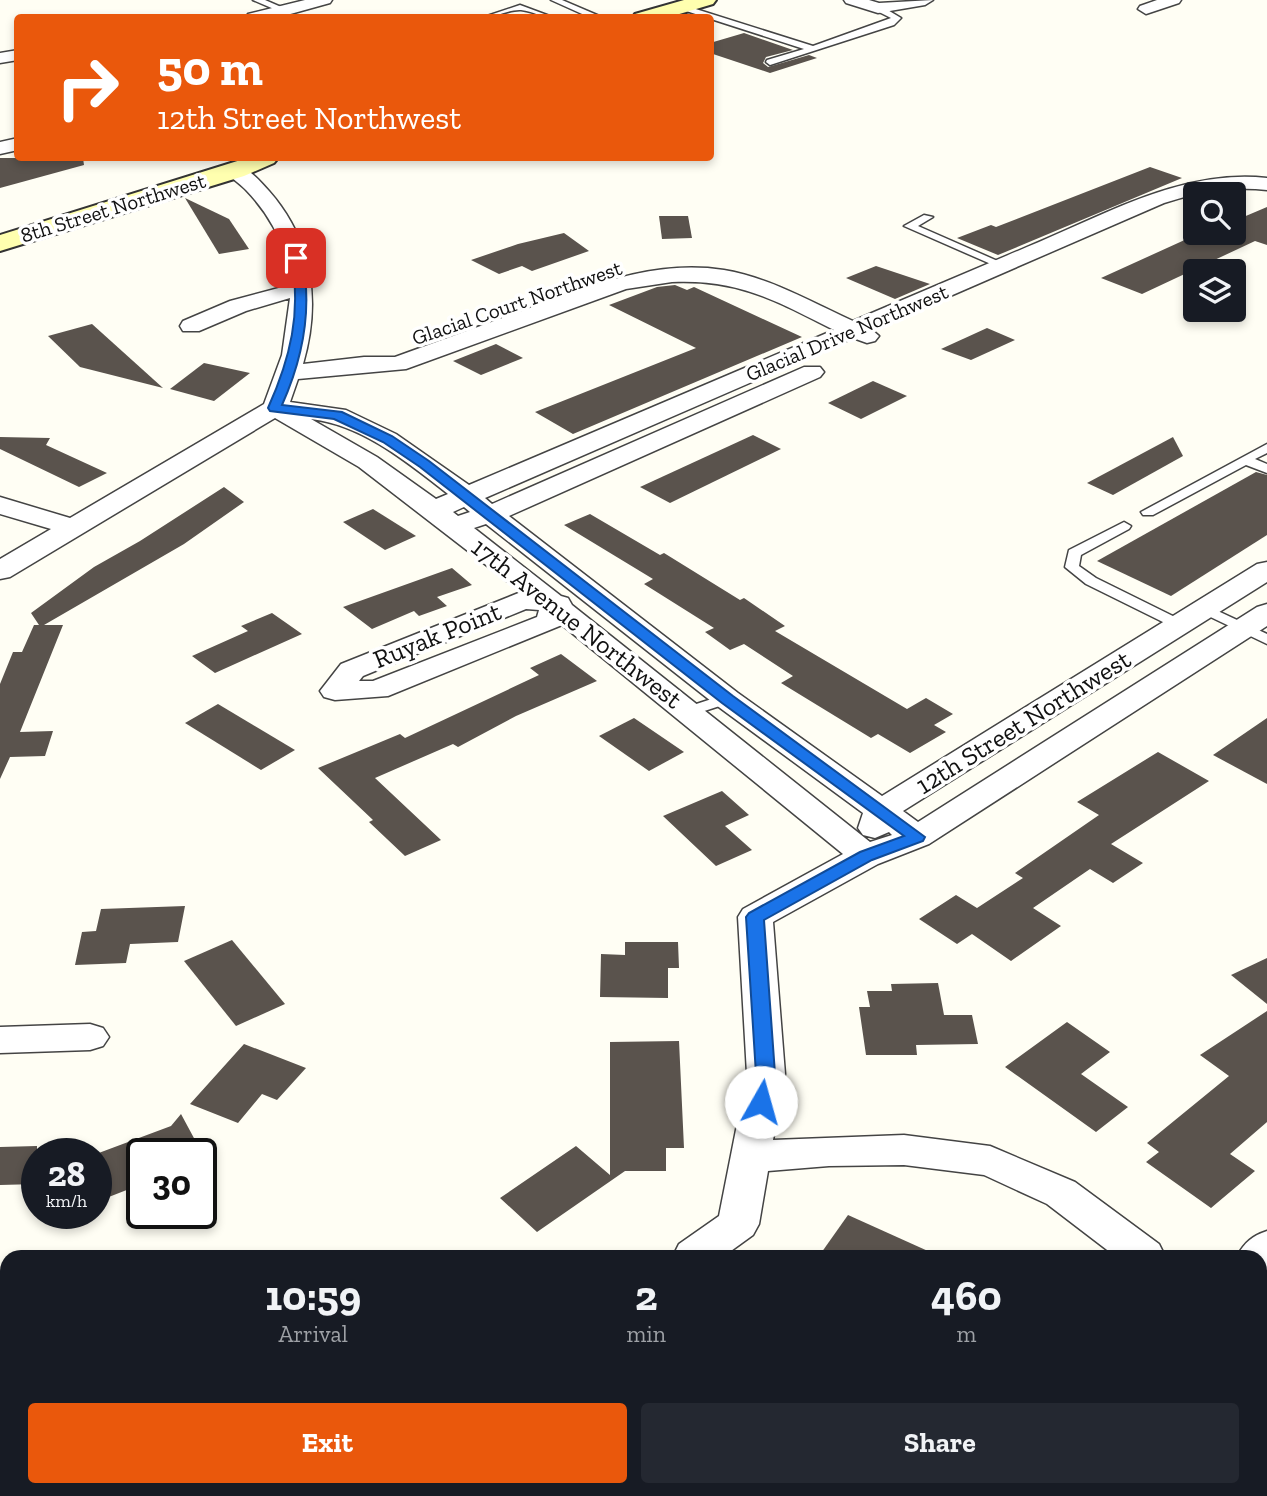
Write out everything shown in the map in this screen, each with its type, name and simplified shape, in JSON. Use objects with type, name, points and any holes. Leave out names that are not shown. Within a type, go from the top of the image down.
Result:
[{"type":"street","points":[[269,14],[324,0]]},
{"type":"street","points":[[657,14],[706,0]]},
{"type":"street","points":[[852,0],[878,8],[925,0]]},
{"type":"street","points":[[1146,9],[1173,0]]},
{"type":"street","name":"8th Street Northwest","points":[[0,243],[235,171],[259,161]]},
{"type":"street","points":[[235,171],[247,177],[287,229],[303,288],[300,324],[289,373],[275,408]]},
{"type":"street","name":"Glacial Drive Northwest","points":[[480,506],[854,331],[881,330],[1004,266],[1157,199],[1200,184],[1267,184]]},
{"type":"street","points":[[1246,197],[1267,198]]},
{"type":"street","points":[[444,518],[480,506],[881,330],[908,330],[1135,226],[1183,208]]},
{"type":"street","name":"Glacial Court Northwest","points":[[289,373],[364,364],[375,352],[588,275],[638,262],[691,260],[743,265],[781,277],[881,330]]},
{"type":"street","points":[[364,364],[398,364],[586,294],[650,276],[724,276],[759,286],[854,331]]},
{"type":"street","points":[[191,326],[238,306],[303,288]]},
{"type":"street","points":[[0,571],[275,408],[337,415],[387,439],[480,506],[727,699],[917,837]]},
{"type":"street","name":"17th Avenue Northwest","points":[[275,408],[368,462],[444,518],[689,711],[866,856]]},
{"type":"street","points":[[0,505],[71,527]]},
{"type":"street","name":"12th Street Northwest","points":[[880,811],[1267,570]]},
{"type":"street","points":[[555,605],[589,592]]},
{"type":"street","name":"Ruyak Point","points":[[523,600],[555,605],[550,622],[377,690],[334,691],[352,670],[523,600]]},
{"type":"street","points":[[702,1250],[738,1224],[765,1074],[755,917],[866,856],[917,837],[1259,627]]},
{"type":"street","points":[[866,856],[880,811]]},
{"type":"street","points":[[0,1040],[90,1037]]},
{"type":"street","points":[[750,1157],[829,1151],[904,1150],[990,1161],[1061,1193],[1136,1250]]},
{"type":"lane","points":[[257,0],[284,10]]},
{"type":"lane","points":[[555,0],[590,14]]},
{"type":"lane","points":[[498,14],[520,7],[540,14]]},
{"type":"lane","points":[[683,7],[705,14]]},
{"type":"lane","points":[[770,62],[891,23],[897,18],[878,8]]},
{"type":"lane","points":[[714,17],[813,49]]},
{"type":"lane","points":[[928,218],[908,226],[1004,266]]},
{"type":"lane","points":[[1149,512],[1267,449]]},
{"type":"lane","points":[[1246,460],[1267,469]]},
{"type":"lane","points":[[1124,526],[1074,553],[1072,566],[1091,581],[1192,617],[1259,627]]},
{"type":"lane","points":[[689,711],[727,699]]},
{"type":"building","points":[[744,33],[793,50],[766,57],[763,63],[768,67],[809,55],[817,58],[770,73],[714,54],[714,42]]},
{"type":"building","points":[[0,158],[14,158],[14,161],[83,161],[84,165],[0,188]]},
{"type":"building","points":[[1150,167],[1182,178],[998,255],[957,238],[991,225],[996,227]]},
{"type":"building","points":[[185,198],[229,219],[249,249],[219,254]]},
{"type":"building","points":[[1267,207],[1267,245],[1255,241],[1217,259],[1183,259],[1183,275],[1142,294],[1101,278],[1183,241],[1183,245],[1246,245],[1246,216]]},
{"type":"building","points":[[659,216],[688,216],[692,238],[662,239]]},
{"type":"building","points":[[564,233],[589,251],[532,271],[522,266],[499,274],[471,260],[518,244]]},
{"type":"building","points":[[876,266],[930,284],[895,299],[846,278]]},
{"type":"building","points":[[675,285],[687,290],[694,287],[802,337],[573,434],[535,412],[696,348],[609,305],[657,287]]},
{"type":"building","points":[[92,324],[163,388],[80,367],[48,336]]},
{"type":"building","points":[[987,328],[1015,340],[971,360],[941,349]]},
{"type":"building","points":[[496,344],[523,358],[481,375],[453,361]]},
{"type":"building","points":[[204,363],[250,373],[214,401],[170,389]]},
{"type":"building","points":[[873,381],[907,396],[861,419],[828,403]]},
{"type":"building","points":[[753,435],[781,449],[670,503],[640,487]]},
{"type":"building","points":[[0,437],[50,438],[46,445],[107,473],[79,487],[0,449]]},
{"type":"building","points":[[1173,437],[1183,456],[1113,495],[1087,483]]},
{"type":"building","points":[[1256,472],[1267,475],[1267,535],[1171,596],[1097,561]]},
{"type":"building","points":[[224,487],[244,502],[184,544],[44,625],[63,625],[20,732],[53,731],[45,756],[10,757],[0,779],[0,684],[13,652],[22,652],[34,625],[39,625],[31,613],[94,567]]},
{"type":"building","points":[[373,509],[416,536],[385,550],[343,522]]},
{"type":"building","points":[[590,514],[660,555],[664,553],[740,600],[744,598],[785,626],[775,631],[907,709],[926,698],[953,714],[934,725],[946,732],[910,753],[878,734],[871,738],[781,683],[793,676],[744,644],[730,650],[705,632],[714,628],[644,584],[653,579],[564,525]]},
{"type":"building","points":[[452,568],[472,585],[437,597],[447,606],[419,616],[414,611],[372,629],[343,607]]},
{"type":"building","points":[[272,613],[302,634],[215,673],[192,656],[248,631],[241,626]]},
{"type":"building","points":[[561,654],[597,681],[516,716],[458,747],[453,744],[375,778],[441,840],[405,856],[369,822],[373,820],[318,768],[400,734],[405,738],[539,675],[530,668]]},
{"type":"building","points":[[218,704],[295,750],[261,770],[185,723]]},
{"type":"building","points":[[634,718],[684,752],[649,771],[599,736]]},
{"type":"building","points":[[1267,718],[1267,784],[1213,755]]},
{"type":"building","points":[[1158,752],[1209,781],[1111,844],[1143,863],[1113,883],[1090,869],[1033,908],[1061,926],[1011,961],[972,934],[957,944],[919,919],[956,895],[977,908],[1023,878],[1015,873],[1099,815],[1077,802]]},
{"type":"building","points":[[722,791],[749,815],[725,826],[752,850],[716,866],[663,816]]},
{"type":"building","points":[[185,906],[178,942],[130,944],[126,963],[75,965],[82,932],[96,931],[101,909]]},
{"type":"building","points":[[232,940],[285,1004],[236,1026],[184,961]]},
{"type":"building","points":[[625,942],[678,942],[679,968],[668,968],[668,998],[600,997],[601,954],[625,955]]},
{"type":"building","points":[[1267,958],[1267,1004],[1231,975]]},
{"type":"building","points":[[938,983],[944,1015],[972,1015],[978,1044],[916,1045],[917,1055],[866,1055],[859,1007],[870,1007],[867,991],[892,991],[891,984]]},
{"type":"building","points":[[1267,1011],[1267,1122],[1230,1154],[1255,1171],[1211,1208],[1146,1162],[1159,1152],[1147,1143],[1229,1076],[1200,1055]]},
{"type":"building","points":[[1067,1022],[1110,1052],[1081,1074],[1128,1107],[1096,1132],[1005,1067]]},
{"type":"building","points":[[679,1041],[684,1148],[666,1148],[666,1171],[625,1171],[537,1232],[500,1198],[576,1146],[610,1175],[610,1042]]},
{"type":"building","points":[[244,1044],[306,1068],[277,1100],[262,1094],[238,1123],[190,1104]]},
{"type":"building","points":[[181,1114],[194,1138],[139,1138],[171,1126]]},
{"type":"building","points":[[126,1143],[126,1190],[112,1196],[112,1148]]},
{"type":"building","points":[[21,1146],[21,1184],[0,1185],[0,1147]]},
{"type":"building","points":[[848,1215],[926,1250],[823,1250]]},
{"type":"route","points":[[296,258],[303,288],[300,324],[288,377],[275,408],[337,415],[387,439],[425,464],[727,699],[917,837],[866,856],[755,917],[765,1074],[761,1102]]}]
